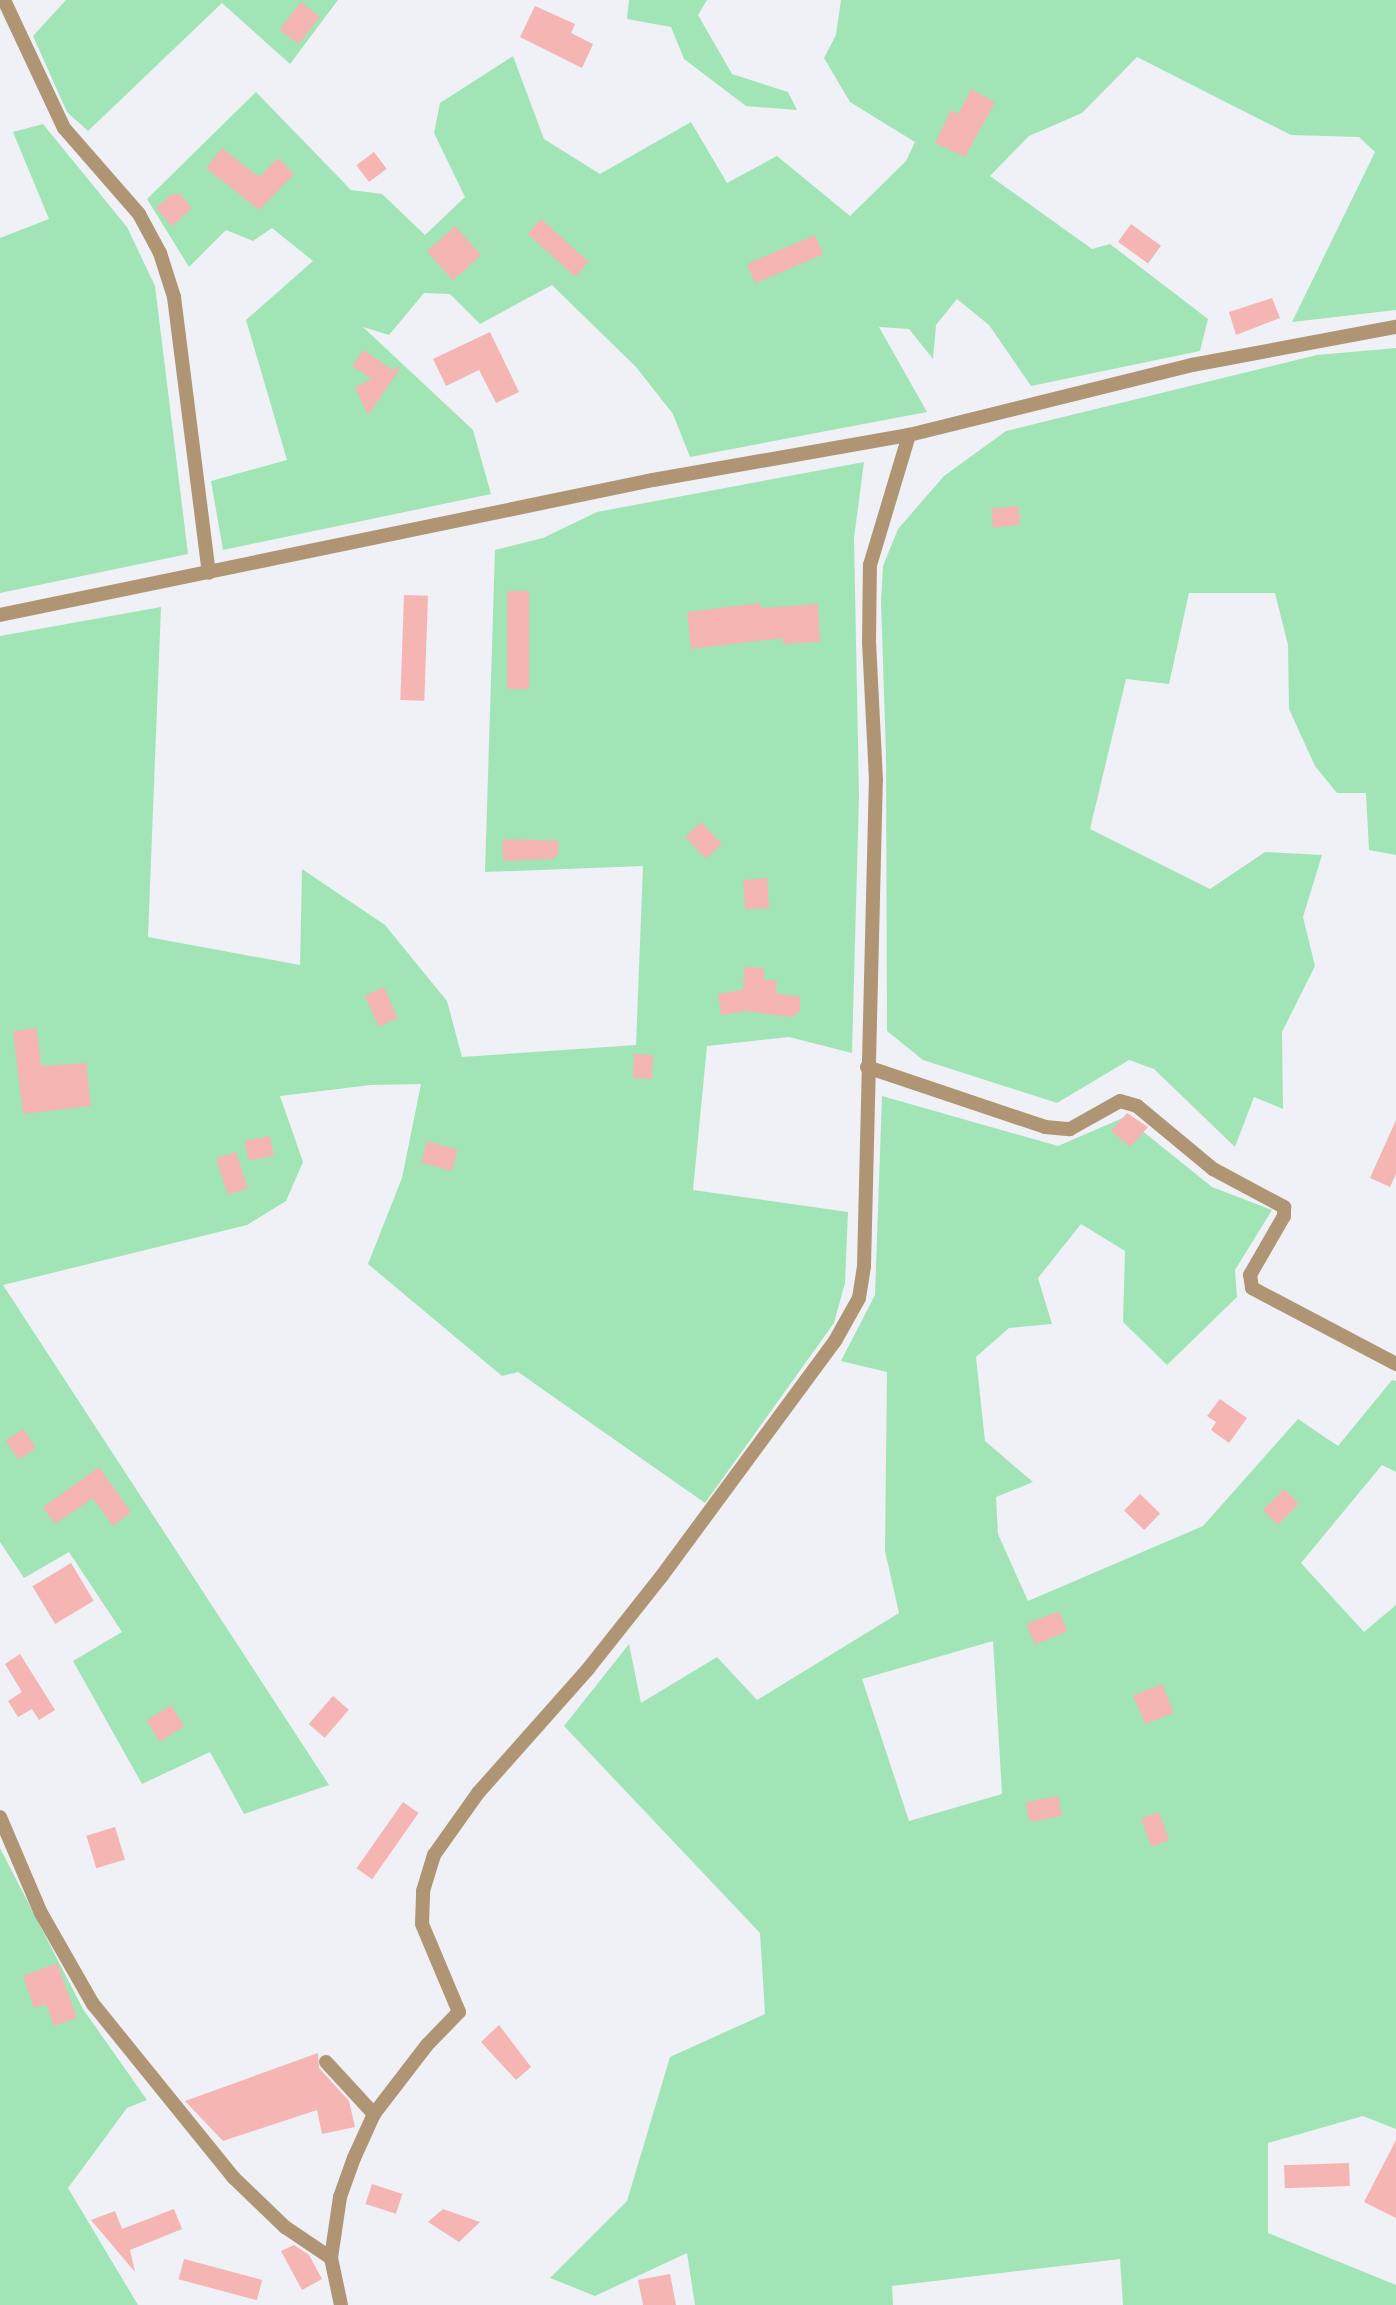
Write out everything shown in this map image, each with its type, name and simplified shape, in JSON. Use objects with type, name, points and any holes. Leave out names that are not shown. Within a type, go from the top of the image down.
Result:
[{"type":"street","points":[[4,0],[64,128],[139,214],[160,253],[174,297],[209,573]]},
{"type":"street","points":[[0,615],[653,480],[909,435],[1192,365],[1396,327]]},
{"type":"street","points":[[341,2305],[331,2258],[340,2197],[374,2114],[427,2045],[460,2012],[422,1924],[423,1891],[443,1838],[662,1577],[851,1318],[864,1266],[876,780],[869,642],[870,565],[909,435]]},
{"type":"street","points":[[867,1067],[1045,1128],[1070,1129],[1121,1101],[1137,1106],[1213,1169],[1284,1206],[1284,1216],[1250,1275],[1252,1288],[1396,1364]]},
{"type":"street","points":[[0,1818],[41,1913],[93,2004],[234,2178],[285,2227],[331,2258]]},
{"type":"street","points":[[326,2062],[374,2114]]},
{"type":"green space","points":[[66,0],[338,0],[290,64],[222,3],[88,131],[67,112],[33,36]]},
{"type":"green space","points":[[629,0],[707,0],[698,15],[732,74],[788,92],[797,110],[746,106],[684,59],[671,27],[627,19]]},
{"type":"green space","points":[[841,0],[1396,0],[1396,310],[1292,322],[1375,152],[1359,137],[1291,135],[1137,57],[1082,113],[1029,136],[990,176],[1092,249],[1110,244],[1208,319],[1200,351],[1031,386],[989,325],[957,299],[936,325],[933,359],[909,329],[879,327],[927,412],[690,457],[673,414],[636,367],[552,285],[480,324],[450,294],[424,293],[389,335],[363,327],[473,430],[491,494],[223,550],[211,481],[287,460],[246,320],[313,261],[272,228],[253,241],[226,230],[189,267],[147,199],[256,92],[351,190],[382,194],[425,235],[465,197],[434,133],[440,103],[513,56],[544,139],[600,174],[691,122],[727,183],[777,156],[850,216],[906,161],[915,142],[850,102],[824,58],[836,35]]},
{"type":"green space","points":[[43,124],[127,227],[155,286],[188,554],[0,593],[0,238],[49,219],[13,132]]},
{"type":"green space","points":[[1396,348],[1396,855],[1369,850],[1366,793],[1337,793],[1315,766],[1289,709],[1288,645],[1275,593],[1189,593],[1169,684],[1126,679],[1090,829],[1210,889],[1265,852],[1322,855],[1303,917],[1315,966],[1282,1032],[1283,1109],[1254,1097],[1235,1147],[1154,1069],[1129,1060],[1057,1103],[923,1060],[887,1031],[886,755],[881,602],[883,566],[898,529],[944,476],[1006,431],[1317,355]]},
{"type":"green space","points":[[864,462],[854,538],[859,795],[852,1053],[789,1037],[707,1046],[693,1190],[848,1212],[845,1283],[834,1323],[705,1503],[518,1372],[502,1376],[368,1264],[402,1178],[421,1084],[371,1085],[280,1096],[303,1162],[286,1201],[247,1225],[3,1285],[329,1785],[244,1814],[210,1752],[142,1784],[73,1661],[122,1632],[69,1552],[24,1578],[0,1542],[0,636],[161,607],[148,937],[300,965],[302,869],[385,925],[447,1001],[462,1057],[636,1045],[643,866],[485,872],[495,550],[543,538],[597,512]]},
{"type":"green space","points":[[882,1096],[1058,1146],[1125,1117],[1212,1187],[1272,1210],[1235,1270],[1237,1297],[1167,1365],[1123,1322],[1125,1251],[1081,1224],[1038,1278],[1052,1324],[1009,1328],[976,1357],[985,1441],[1033,1482],[996,1497],[998,1534],[1028,1601],[1203,1526],[1298,1419],[1338,1446],[1392,1380],[1396,1381],[1396,1472],[1382,1465],[1301,1563],[1364,1632],[1396,1605],[1396,2129],[1363,2116],[1268,2143],[1268,2233],[1396,2285],[1396,2305],[1123,2305],[1120,2259],[892,2286],[893,2305],[695,2305],[687,2253],[595,2296],[550,2278],[627,2201],[670,2057],[765,2014],[760,1933],[564,1726],[629,1644],[641,1703],[717,1657],[757,1700],[899,1613],[885,1551],[887,1372],[841,1361],[875,1295]],"holes":[[[993,1641],[1002,1794],[909,1821],[862,1679]]]},
{"type":"green space","points":[[0,1848],[83,2009],[147,2100],[127,2108],[68,2188],[138,2305],[0,2305]]},
{"type":"building","points":[[301,2],[320,17],[298,44],[279,30]]},
{"type":"building","points":[[535,6],[575,24],[571,33],[593,44],[582,68],[520,37]]},
{"type":"building","points":[[971,89],[995,102],[965,157],[935,143],[951,110],[958,114]]},
{"type":"building","points":[[222,148],[259,177],[278,158],[294,174],[259,210],[206,168]]},
{"type":"building","points":[[374,152],[387,169],[369,182],[356,165]]},
{"type":"building","points":[[172,194],[180,194],[192,208],[172,226],[156,208]]},
{"type":"building","points":[[541,219],[589,262],[575,277],[528,234]]},
{"type":"building","points":[[1131,224],[1161,246],[1148,264],[1118,242]]},
{"type":"building","points":[[455,226],[481,255],[453,280],[427,251]]},
{"type":"building","points":[[815,235],[823,254],[755,283],[747,264]]},
{"type":"building","points":[[1272,298],[1280,318],[1236,335],[1229,312]]},
{"type":"building","points":[[490,332],[519,392],[496,403],[479,370],[446,386],[433,359]]},
{"type":"building","points":[[363,350],[393,370],[402,366],[368,415],[355,387],[372,379],[352,366]]},
{"type":"building","points":[[1018,506],[1020,525],[993,528],[991,509]]},
{"type":"building","points":[[507,591],[529,591],[529,689],[507,689]]},
{"type":"building","points":[[404,595],[428,596],[424,701],[400,700]]},
{"type":"building","points":[[760,603],[761,608],[818,604],[820,642],[783,644],[783,638],[691,649],[687,612]]},
{"type":"building","points":[[701,822],[722,844],[706,859],[685,837]]},
{"type":"building","points":[[502,840],[559,841],[558,854],[553,859],[503,861]]},
{"type":"building","points":[[767,878],[769,908],[745,910],[743,880]]},
{"type":"building","points":[[744,967],[764,968],[764,980],[777,980],[776,993],[800,997],[800,1012],[791,1017],[746,1011],[721,1015],[718,994],[743,990]]},
{"type":"building","points":[[384,987],[398,1018],[379,1027],[365,996]]},
{"type":"building","points":[[37,1028],[41,1066],[86,1063],[91,1106],[23,1114],[13,1031]]},
{"type":"building","points":[[634,1054],[653,1055],[652,1079],[633,1078]]},
{"type":"building","points":[[1127,1113],[1148,1127],[1130,1147],[1111,1131]]},
{"type":"building","points":[[1396,1120],[1396,1174],[1390,1187],[1370,1178]]},
{"type":"building","points":[[270,1136],[274,1156],[248,1161],[244,1141]]},
{"type":"building","points":[[427,1141],[458,1150],[452,1171],[421,1162]]},
{"type":"building","points":[[236,1152],[248,1188],[228,1195],[216,1158]]},
{"type":"building","points":[[1220,1399],[1247,1418],[1229,1443],[1211,1430],[1216,1422],[1207,1416]]},
{"type":"building","points":[[23,1429],[36,1448],[18,1460],[6,1441]]},
{"type":"building","points":[[99,1467],[131,1512],[113,1526],[93,1498],[55,1524],[43,1507]]},
{"type":"building","points":[[1284,1489],[1299,1504],[1278,1525],[1263,1510]]},
{"type":"building","points":[[1140,1494],[1160,1513],[1144,1530],[1124,1511]]},
{"type":"building","points":[[71,1563],[94,1601],[55,1624],[32,1586]]},
{"type":"building","points":[[1059,1611],[1067,1631],[1035,1645],[1027,1624]]},
{"type":"building","points":[[20,1654],[55,1710],[39,1720],[32,1709],[18,1717],[8,1701],[22,1692],[5,1664]]},
{"type":"building","points":[[1162,1684],[1174,1713],[1145,1724],[1133,1696]]},
{"type":"building","points":[[333,1696],[349,1710],[325,1738],[309,1724]]},
{"type":"building","points":[[171,1705],[184,1726],[160,1742],[146,1720]]},
{"type":"building","points":[[1058,1796],[1062,1816],[1029,1822],[1026,1802]]},
{"type":"building","points":[[403,1802],[419,1813],[372,1879],[357,1868]]},
{"type":"building","points":[[1159,1812],[1169,1840],[1151,1847],[1141,1818]]},
{"type":"building","points":[[115,1827],[125,1860],[96,1868],[86,1836]]},
{"type":"building","points":[[57,1963],[77,2018],[54,2026],[46,2004],[34,2008],[23,1976]]},
{"type":"building","points":[[499,2025],[531,2067],[516,2080],[481,2042]]},
{"type":"building","points":[[318,2053],[319,2068],[349,2101],[355,2127],[322,2134],[317,2110],[223,2141],[185,2101]]},
{"type":"building","points":[[1396,2140],[1396,2218],[1364,2202]]},
{"type":"building","points":[[1349,2163],[1350,2186],[1285,2188],[1284,2165]]},
{"type":"building","points":[[372,2184],[402,2194],[396,2214],[366,2204]]},
{"type":"building","points":[[174,2209],[182,2229],[130,2250],[135,2272],[91,2220],[115,2211],[122,2229]]},
{"type":"building","points":[[443,2209],[480,2222],[459,2242],[428,2222]]},
{"type":"building","points":[[294,2245],[309,2255],[322,2279],[302,2290],[281,2251]]},
{"type":"building","points":[[184,2259],[262,2280],[257,2300],[179,2279]]},
{"type":"building","points":[[670,2274],[676,2305],[643,2305],[638,2280]]}]
